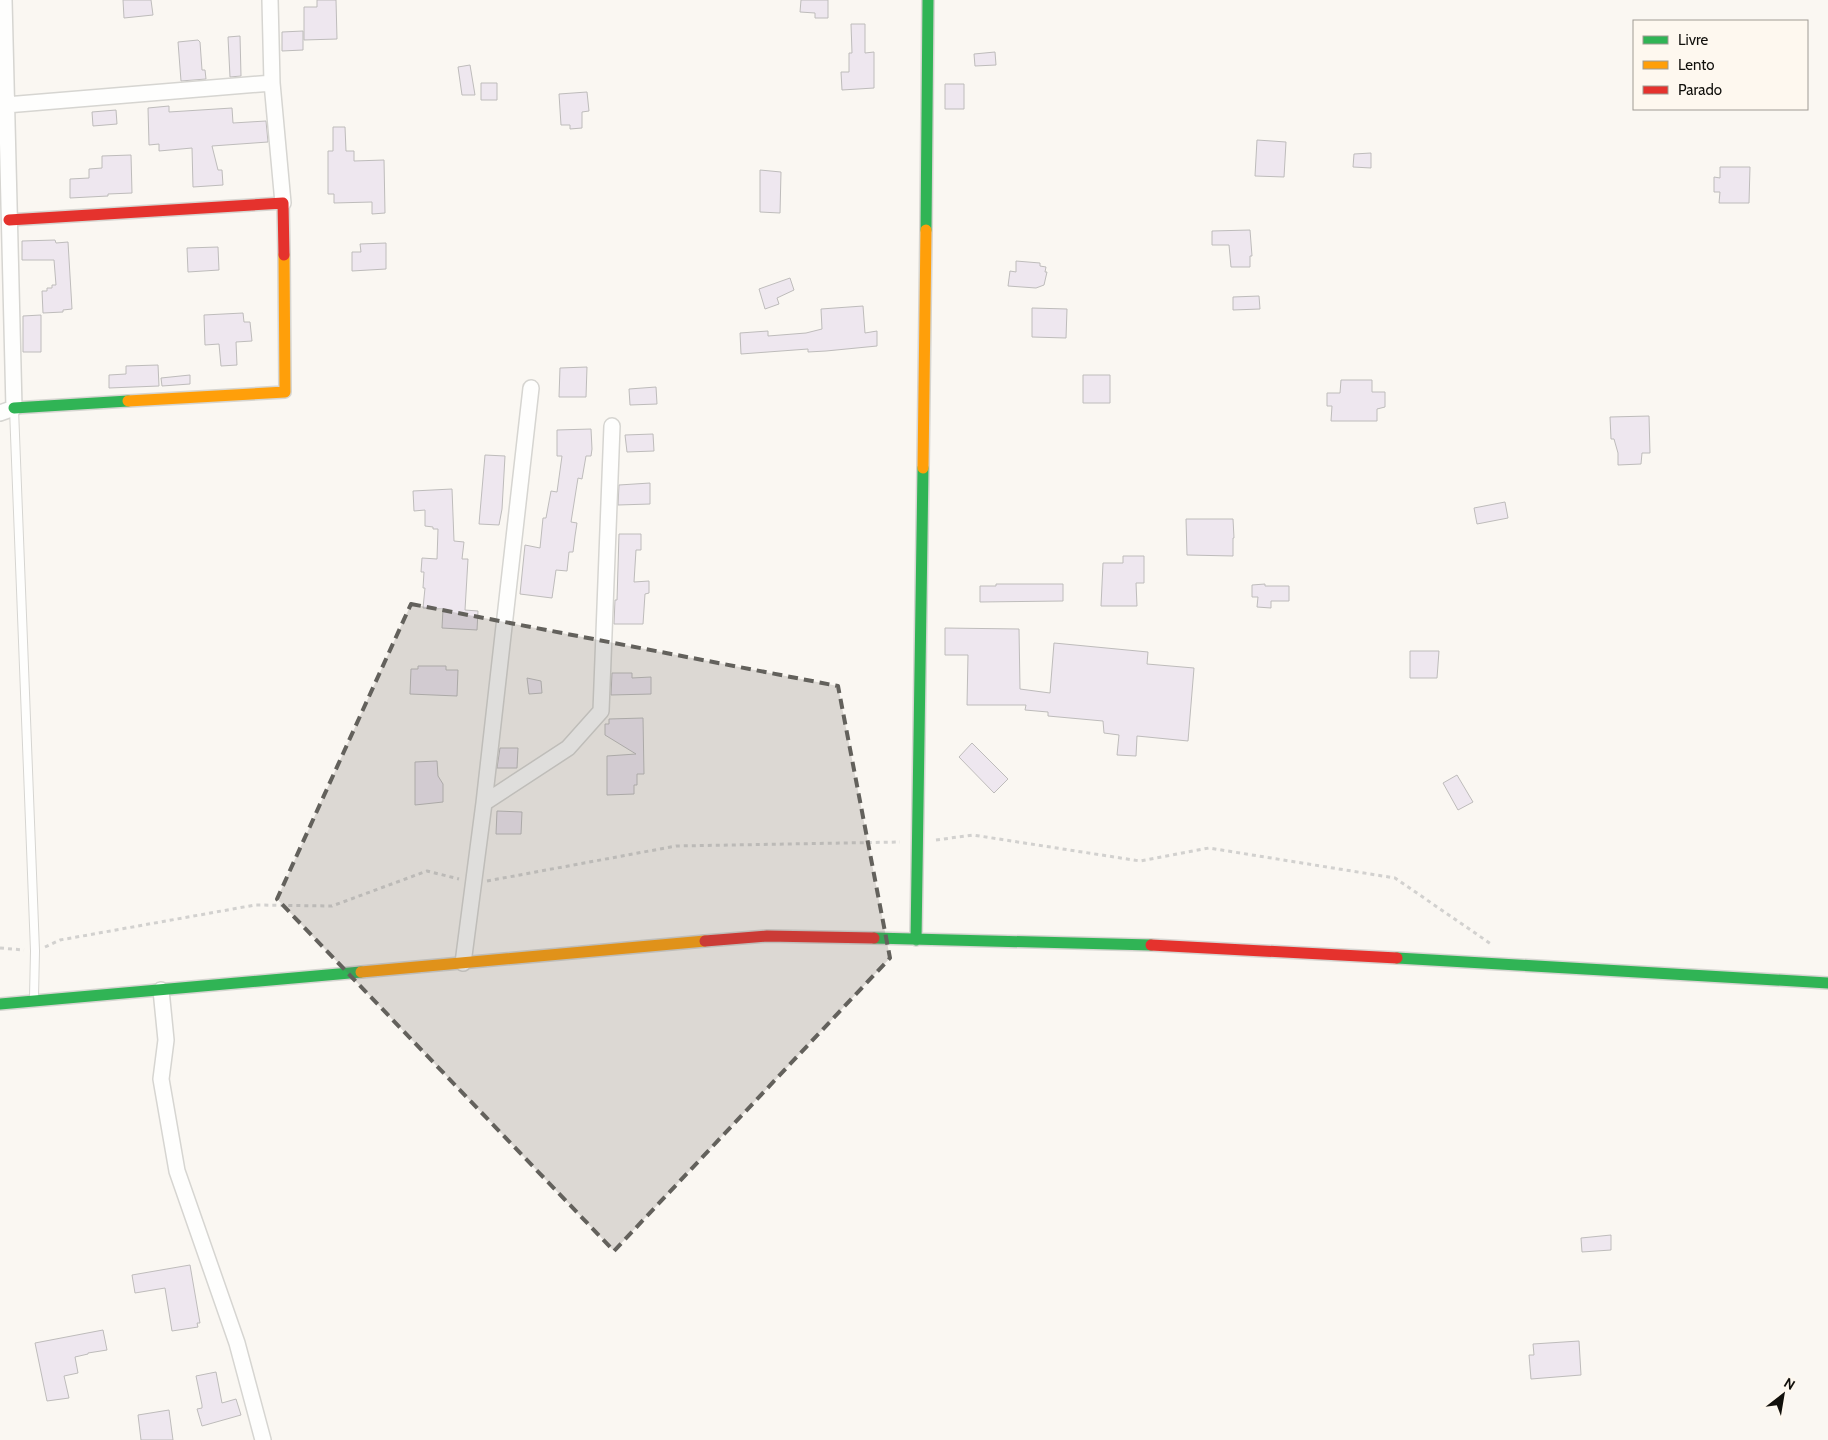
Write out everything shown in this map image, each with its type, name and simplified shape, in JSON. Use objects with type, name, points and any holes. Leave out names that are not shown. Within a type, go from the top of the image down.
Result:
[{"type":"main road","points":[[916,940],[926,326],[928,0]]},
{"type":"main road","points":[[7,411],[285,392],[282,202],[9,220]]},
{"type":"main road","points":[[0,1004],[767,936],[1163,945],[1828,983]]},
{"type":"street","points":[[4,0],[9,220],[7,411]]},
{"type":"street","points":[[270,0],[272,83],[282,202]]},
{"type":"street","points":[[6,105],[272,83]]},
{"type":"street","points":[[463,963],[484,803],[531,388]]},
{"type":"street","points":[[484,803],[568,748],[601,711],[612,426]]},
{"type":"street","points":[[161,990],[166,1040],[161,1079],[177,1171],[237,1343],[263,1440]]},
{"type":"lane","points":[[7,411],[35,951],[34,1001]]},
{"type":"path","points":[[0,948],[35,951],[60,940],[255,905],[332,906],[426,870],[474,883],[676,846],[918,842],[973,835],[1140,861],[1209,848],[1395,878],[1492,944]]},
{"type":"highlighted area","points":[[411,604],[838,686],[890,958],[614,1251],[277,899]]},
{"type":"building","points":[[123,0],[151,0],[153,15],[124,18]]},
{"type":"building","points":[[317,0],[336,0],[337,39],[304,40],[304,7],[317,7]]},
{"type":"building","points":[[801,0],[828,0],[828,18],[815,18],[815,13],[800,12]]},
{"type":"building","points":[[851,24],[865,24],[865,53],[874,52],[874,88],[842,90],[841,72],[849,72],[849,53],[852,53]]},
{"type":"building","points":[[303,31],[303,50],[282,51],[282,32]]},
{"type":"building","points":[[240,36],[241,76],[230,77],[228,37]]},
{"type":"building","points":[[198,40],[200,42],[202,70],[205,70],[206,79],[181,81],[178,42]]},
{"type":"building","points":[[995,52],[996,65],[975,66],[974,54]]},
{"type":"building","points":[[470,65],[475,95],[462,95],[458,67]]},
{"type":"building","points":[[481,83],[497,83],[497,100],[481,100]]},
{"type":"building","points":[[945,84],[964,84],[964,109],[945,109]]},
{"type":"building","points":[[587,92],[589,111],[582,112],[582,128],[570,129],[570,125],[561,125],[559,94]]},
{"type":"building","points":[[169,106],[169,112],[232,108],[233,123],[266,121],[268,142],[212,146],[218,170],[222,170],[223,185],[193,187],[192,148],[159,151],[159,144],[149,145],[148,108]]},
{"type":"building","points":[[116,110],[117,124],[93,126],[92,112]]},
{"type":"building","points":[[333,127],[345,127],[346,151],[354,151],[354,161],[384,160],[385,213],[372,214],[372,202],[334,203],[334,194],[328,194],[328,151],[333,151]]},
{"type":"building","points":[[1257,140],[1286,142],[1284,177],[1255,176]]},
{"type":"building","points":[[1371,153],[1371,168],[1353,167],[1354,154]]},
{"type":"building","points":[[131,155],[132,193],[70,198],[70,179],[89,178],[89,169],[102,168],[102,156]]},
{"type":"building","points":[[1720,167],[1750,167],[1749,203],[1719,203],[1720,192],[1714,192],[1714,177],[1720,178]]},
{"type":"building","points":[[760,170],[781,172],[780,213],[760,212]]},
{"type":"building","points":[[1250,230],[1252,256],[1250,256],[1250,267],[1231,267],[1229,245],[1212,245],[1212,231]]},
{"type":"building","points":[[55,240],[56,243],[68,242],[72,309],[63,310],[63,312],[43,313],[42,291],[47,291],[47,288],[52,288],[52,285],[56,285],[54,260],[22,260],[22,241]]},
{"type":"building","points":[[386,243],[386,269],[352,271],[352,252],[361,252],[360,244]]},
{"type":"building","points":[[218,247],[219,270],[188,272],[187,248]]},
{"type":"building","points":[[1016,261],[1040,263],[1040,266],[1046,267],[1045,272],[1047,272],[1044,285],[1036,288],[1008,286],[1010,271],[1016,272]]},
{"type":"building","points":[[790,278],[794,290],[777,298],[779,304],[765,309],[759,289]]},
{"type":"building","points":[[1259,296],[1260,309],[1233,310],[1233,297]]},
{"type":"building","points":[[863,306],[865,333],[877,331],[877,346],[826,351],[808,352],[808,349],[741,354],[740,333],[768,331],[768,336],[806,333],[822,329],[821,309]]},
{"type":"building","points":[[1032,308],[1067,309],[1066,338],[1032,337]]},
{"type":"building","points":[[243,313],[244,322],[250,322],[252,341],[236,342],[237,365],[221,366],[219,344],[205,345],[204,315]]},
{"type":"building","points":[[41,315],[41,352],[23,352],[23,316]]},
{"type":"building","points":[[158,365],[159,386],[109,388],[109,375],[126,374],[126,366]]},
{"type":"building","points":[[587,367],[586,397],[559,397],[560,368]]},
{"type":"building","points":[[190,375],[190,384],[162,386],[161,378]]},
{"type":"building","points":[[1083,375],[1110,375],[1110,403],[1083,403]]},
{"type":"building","points":[[1341,380],[1372,380],[1372,392],[1385,392],[1385,407],[1377,409],[1377,421],[1331,421],[1332,406],[1327,406],[1327,393],[1340,393]]},
{"type":"building","points":[[656,387],[657,404],[630,405],[629,389]]},
{"type":"building","points":[[1649,416],[1650,453],[1642,453],[1641,464],[1618,465],[1618,453],[1614,439],[1611,439],[1610,417]]},
{"type":"building","points":[[591,429],[591,456],[586,456],[582,479],[578,478],[571,522],[577,523],[573,552],[569,552],[567,571],[556,570],[552,598],[520,594],[525,545],[540,548],[543,518],[546,518],[551,491],[557,492],[562,456],[557,456],[557,430]]},
{"type":"building","points":[[653,434],[654,451],[627,452],[625,435]]},
{"type":"building","points":[[485,455],[505,456],[502,509],[499,525],[479,524]]},
{"type":"building","points":[[650,483],[650,504],[618,505],[619,485]]},
{"type":"building","points":[[452,489],[454,541],[464,542],[462,559],[468,559],[465,610],[478,611],[477,630],[442,628],[443,609],[423,608],[425,588],[423,588],[424,572],[421,572],[422,558],[437,559],[438,529],[425,526],[425,510],[414,511],[413,491]]},
{"type":"building","points":[[1505,502],[1508,518],[1477,524],[1474,508]]},
{"type":"building","points":[[1186,519],[1233,519],[1233,556],[1187,555]]},
{"type":"building","points":[[619,534],[641,534],[641,550],[636,550],[634,582],[649,581],[649,593],[645,594],[643,624],[614,624],[615,600],[617,600]]},
{"type":"building","points":[[1123,556],[1144,556],[1144,583],[1136,583],[1137,606],[1101,606],[1103,563],[1123,563]]},
{"type":"building","points":[[996,584],[1063,584],[1063,601],[980,602],[980,586],[996,586]]},
{"type":"building","points":[[1265,584],[1265,586],[1289,586],[1289,601],[1271,601],[1271,608],[1257,607],[1258,597],[1252,597],[1252,585]]},
{"type":"building","points":[[945,628],[1019,629],[1020,689],[1050,693],[1054,643],[1148,652],[1147,664],[1194,668],[1188,741],[1137,736],[1136,756],[1117,755],[1119,735],[1104,733],[1103,721],[1048,716],[1048,712],[1025,710],[1026,705],[967,705],[968,655],[945,655]]},
{"type":"building","points":[[1410,651],[1439,651],[1437,678],[1410,678]]},
{"type":"building","points":[[418,666],[446,666],[446,670],[458,670],[457,696],[410,694],[411,669],[418,669]]},
{"type":"building","points":[[612,673],[632,673],[632,678],[651,677],[651,694],[611,695]]},
{"type":"building","points":[[527,678],[541,681],[542,693],[529,694]]},
{"type":"building","points":[[643,718],[644,774],[637,774],[637,785],[634,785],[634,794],[607,795],[607,756],[636,754],[605,735],[605,724],[609,724],[609,719]]},
{"type":"building","points":[[972,743],[1008,779],[994,793],[959,757]]},
{"type":"building","points":[[500,748],[518,748],[517,768],[497,768]]},
{"type":"building","points":[[437,761],[438,776],[443,784],[443,802],[415,805],[415,762]]},
{"type":"building","points":[[1457,775],[1473,802],[1458,810],[1443,783]]},
{"type":"building","points":[[497,811],[522,812],[521,834],[496,834]]},
{"type":"building","points":[[1611,1235],[1611,1250],[1582,1252],[1581,1238]]},
{"type":"building","points":[[190,1265],[200,1323],[197,1323],[198,1327],[172,1331],[165,1288],[135,1293],[132,1275]]},
{"type":"building","points":[[103,1330],[107,1350],[75,1357],[78,1373],[64,1376],[69,1398],[47,1401],[35,1343]]},
{"type":"building","points":[[1579,1341],[1581,1375],[1531,1379],[1529,1355],[1534,1355],[1533,1344]]},
{"type":"building","points":[[216,1372],[222,1403],[236,1399],[241,1415],[202,1426],[197,1409],[202,1408],[202,1405],[196,1376]]},
{"type":"building","points":[[169,1410],[173,1440],[141,1440],[138,1415]]},
{"type":"traffic: fast","points":[[926,230],[928,0]]},
{"type":"traffic: fast","points":[[14,408],[128,401]]},
{"type":"traffic: fast","points":[[916,940],[923,468]]},
{"type":"traffic: fast","points":[[874,938],[1151,945]]},
{"type":"traffic: fast","points":[[1397,958],[1828,983]]},
{"type":"traffic: fast","points":[[0,1004],[361,972]]},
{"type":"traffic: slow","points":[[923,468],[926,230]]},
{"type":"traffic: slow","points":[[128,401],[285,392],[284,255]]},
{"type":"traffic: slow","points":[[361,972],[705,941]]},
{"type":"traffic: jam","points":[[9,220],[283,203],[284,255]]},
{"type":"traffic: jam","points":[[705,941],[767,936],[874,938]]},
{"type":"traffic: jam","points":[[1151,945],[1397,958]]}]
